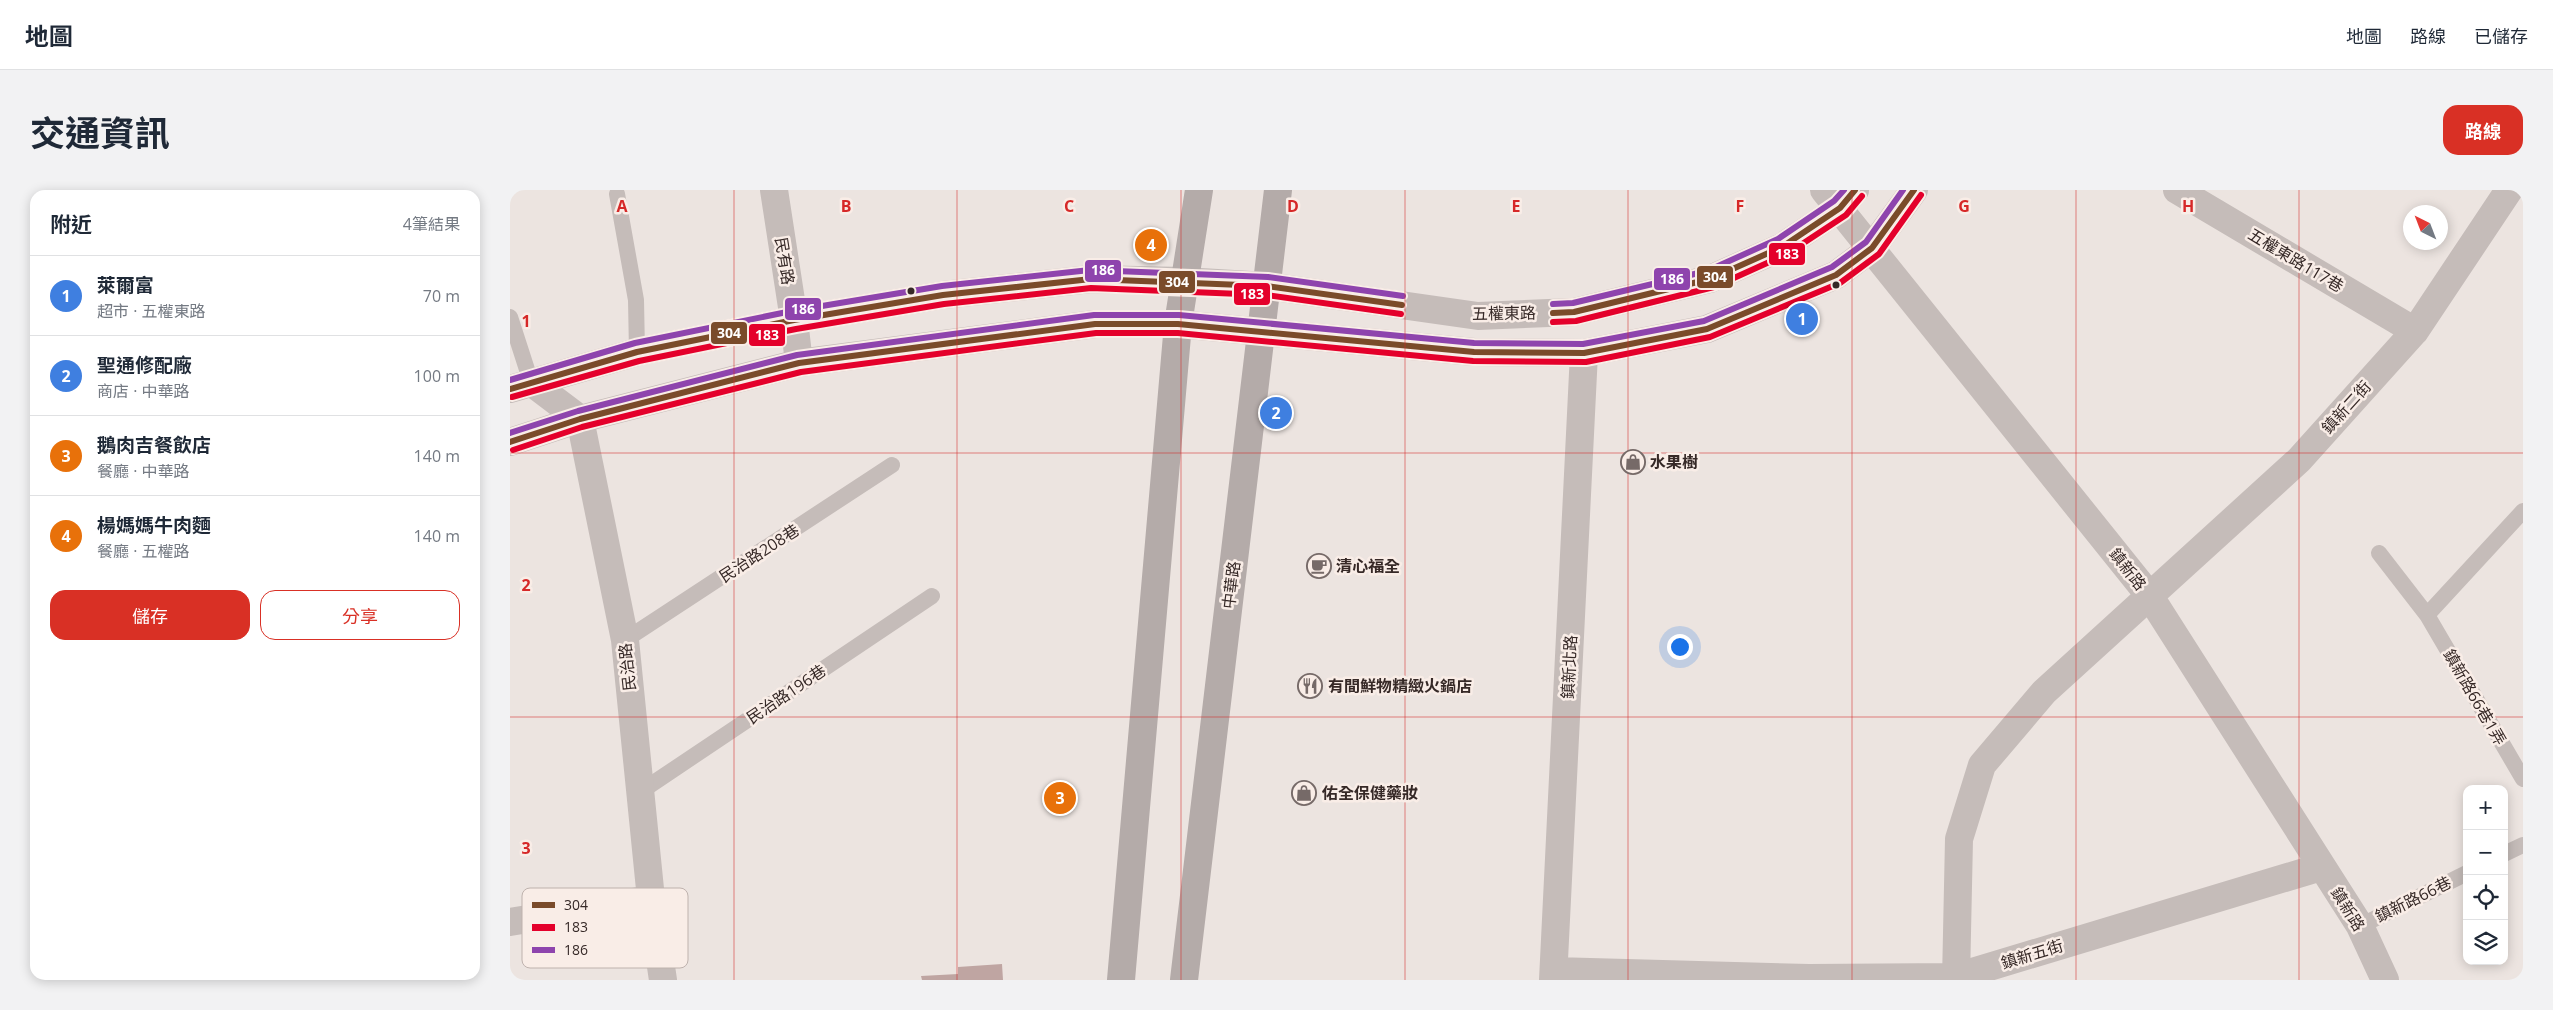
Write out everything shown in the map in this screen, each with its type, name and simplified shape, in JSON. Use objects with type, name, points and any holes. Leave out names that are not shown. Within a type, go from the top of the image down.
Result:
[{"type":"main road","points":[[1121,980],[1178,324],[1199,190]]},
{"type":"main road","name":"中華路","points":[[1184,980],[1278,190]]},
{"type":"street","name":"民有路","points":[[774,190],[799,363]]},
{"type":"street","points":[[510,442],[580,419],[799,363],[1095,324],[1178,324],[1474,352],[1584,353],[1707,329],[1836,274],[1872,248],[1914,190]]},
{"type":"street","name":"五權東路117巷","points":[[2177,190],[2415,330]]},
{"type":"street","name":"鎮新二街","points":[[1956,978],[1959,838],[1982,765],[2044,692],[2299,460],[2415,330],[2502,204],[2509,190]]},
{"type":"street","name":"五權東路","points":[[520,386],[637,352],[794,320],[943,295],[1091,279],[1184,281],[1267,286],[1478,316],[1574,312],[1710,279],[1782,247],[1840,196]]},
{"type":"street","name":"鎮新路","points":[[1840,196],[1872,248],[2149,595],[2360,926],[2385,980]]},
{"type":"street","name":"鎮新北路","points":[[1554,975],[1584,353]]},
{"type":"street","points":[[520,386],[580,419]]},
{"type":"street","name":"民治路","points":[[580,419],[625,640],[651,888]]},
{"type":"street","name":"鎮新五街","points":[[1554,975],[1956,978],[2321,867]]},
{"type":"lane","points":[[617,194],[636,300],[637,352]]},
{"type":"lane","points":[[510,316],[520,386]]},
{"type":"lane","name":"民治路208巷","points":[[625,640],[892,465]]},
{"type":"lane","points":[[2427,614],[2523,511]]},
{"type":"lane","name":"鎮新路66巷1弄","points":[[2379,553],[2427,614],[2523,779]]},
{"type":"lane","name":"民治路196巷","points":[[640,792],[932,596]]},
{"type":"lane","points":[[2508,852],[2523,845]]},
{"type":"lane","name":"鎮新路66巷","points":[[2360,926],[2463,875]]},
{"type":"building","points":[[1002,964],[1003,980],[922,980],[921,976],[958,974],[958,967]]},
{"type":"transit line","name":"186","points":[[1553,304],[1573,303],[1707,271],[1778,239],[1834,201],[1844,190]]},
{"type":"transit line","name":"304","points":[[1553,313],[1574,312],[1710,279],[1782,247],[1840,208],[1855,190]]},
{"type":"transit line","name":"186","points":[[510,433],[578,411],[797,355],[1094,315],[1179,315],[1474,343],[1583,344],[1704,321],[1832,267],[1866,242],[1903,190]]},
{"type":"transit line","name":"304","points":[[510,442],[580,419],[799,363],[1095,324],[1178,324],[1474,352],[1584,353],[1707,329],[1836,275],[1872,248],[1914,190]]},
{"type":"transit line","name":"183","points":[[513,450],[582,427],[801,372],[1096,333],[1178,333],[1473,361],[1586,362],[1710,337],[1840,283],[1879,254],[1921,195]]},
{"type":"transit line","name":"183","points":[[1553,322],[1576,321],[1714,287],[1787,254],[1846,215],[1862,196]]},
{"type":"transit line","name":"186","points":[[510,380],[635,343],[792,311],[942,286],[1090,270],[1268,277],[1403,296]]},
{"type":"transit line","name":"304","points":[[510,389],[637,352],[794,320],[943,295],[1091,279],[1267,286],[1402,305]]},
{"type":"transit line","name":"183","points":[[512,397],[639,361],[796,329],[944,304],[1091,288],[1266,295],[1401,314]]},
{"type":"place","name":"楊媽媽牛肉麵","points":[[1151,245]]},
{"type":"place","name":"萊爾富","points":[[1802,319]]},
{"type":"place","name":"聖通修配廠","points":[[1276,413]]},
{"type":"place","name":"水果樹","points":[[1633,462]]},
{"type":"place","name":"清心福全","points":[[1319,566]]},
{"type":"place","name":"有間鮮物精緻火鍋店","points":[[1310,686]]},
{"type":"place","name":"佑全保健藥妝","points":[[1304,793]]},
{"type":"place","name":"鵝肉吉餐飲店","points":[[1060,798]]}]
